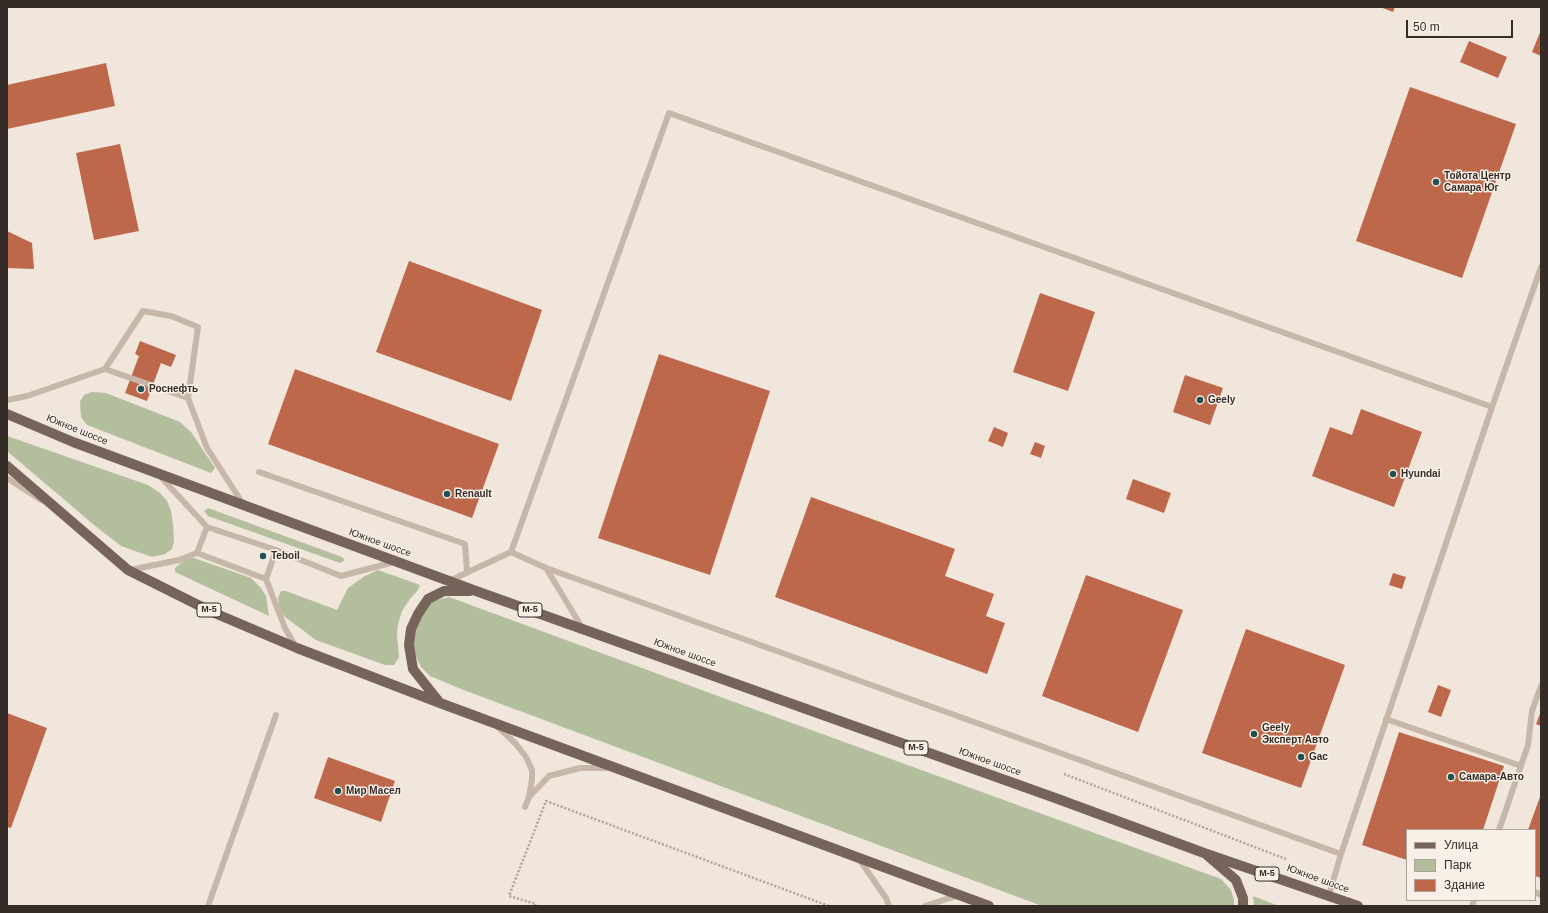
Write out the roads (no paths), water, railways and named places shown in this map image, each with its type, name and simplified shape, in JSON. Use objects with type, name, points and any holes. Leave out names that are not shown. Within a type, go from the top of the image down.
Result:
[{"type":"main road","name":"Южное шоссе","points":[[7,414],[73,442],[396,562],[1051,796],[1204,853],[1358,906]]},
{"type":"main road","name":"М-5","points":[[7,466],[128,570],[212,612],[297,648],[440,703],[989,906]]},
{"type":"main road","points":[[440,703],[413,669],[409,645],[411,629],[418,614],[428,599],[444,591],[476,591]]},
{"type":"main road","points":[[1204,853],[1236,880],[1243,898],[1243,906]]},
{"type":"lane","points":[[449,581],[511,552],[669,113],[1492,407]]},
{"type":"lane","points":[[1329,895],[1341,854],[1386,719],[1541,267]]},
{"type":"lane","points":[[7,400],[27,396],[105,368],[143,312],[171,316],[198,327],[188,398],[207,448],[244,506]]},
{"type":"lane","points":[[105,368],[188,398]]},
{"type":"lane","points":[[259,472],[465,544],[467,572]]},
{"type":"lane","points":[[158,474],[207,527],[276,550],[341,576],[396,562]]},
{"type":"lane","points":[[7,478],[67,518]]},
{"type":"lane","points":[[198,553],[207,527]]},
{"type":"lane","points":[[276,550],[266,579],[285,628],[297,648]]},
{"type":"lane","points":[[511,552],[546,568],[1341,854]]},
{"type":"lane","points":[[128,570],[172,561],[198,553],[266,579]]},
{"type":"lane","points":[[546,568],[583,629]]},
{"type":"lane","points":[[1499,829],[1528,745],[1532,711],[1541,686]]},
{"type":"lane","points":[[208,906],[276,715]]},
{"type":"lane","points":[[1386,719],[1521,766]]},
{"type":"lane","points":[[494,723],[516,744],[532,770],[530,797]]},
{"type":"lane","points":[[525,807],[530,797],[549,776],[580,768],[596,767],[618,769]]},
{"type":"lane","points":[[859,859],[886,898],[889,906]]},
{"type":"lane","points":[[924,906],[959,895]]},
{"type":"place","name":"Тойота Центр Самара Юг","points":[[1436,182]]},
{"type":"place","name":"Роснефть","points":[[141,389]]},
{"type":"place","name":"Geely","points":[[1200,400]]},
{"type":"place","name":"Hyundai","points":[[1393,474]]},
{"type":"place","name":"Renault","points":[[447,494]]},
{"type":"place","name":"Teboil","points":[[263,556]]},
{"type":"place","name":"Geely Эксперт Авто","points":[[1254,734]]},
{"type":"place","name":"Gac","points":[[1301,757]]},
{"type":"place","name":"Самара-Авто","points":[[1451,777]]},
{"type":"place","name":"Мир Масел","points":[[338,791]]}]
